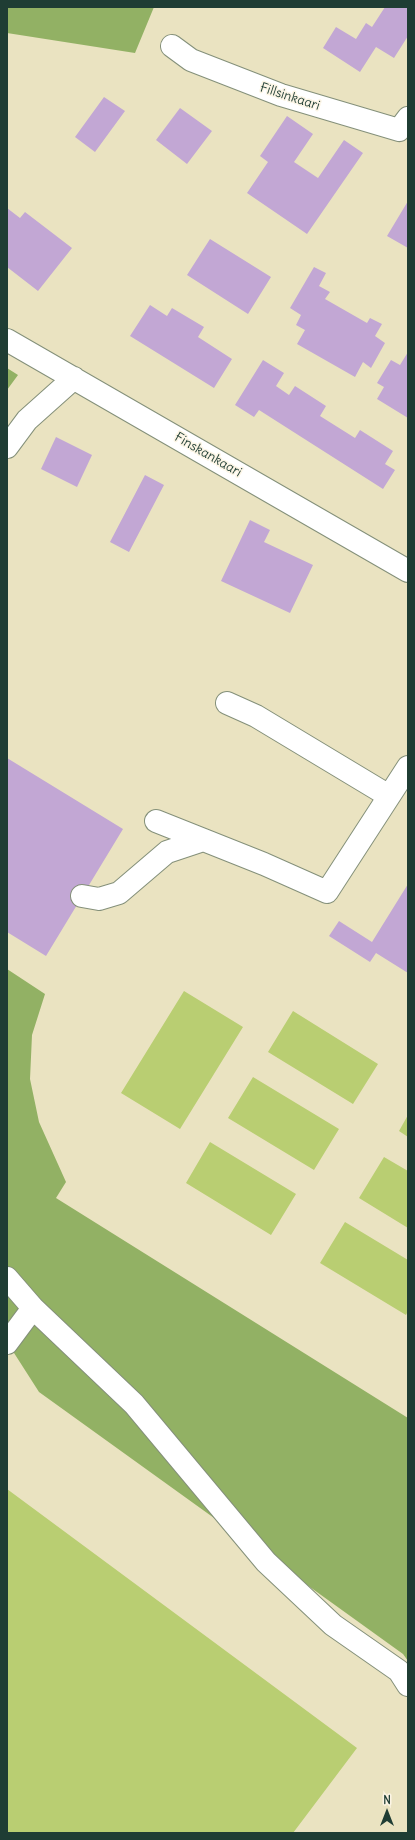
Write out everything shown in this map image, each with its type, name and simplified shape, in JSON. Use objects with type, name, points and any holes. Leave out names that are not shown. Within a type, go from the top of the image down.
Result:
[{"type":"street","name":"Fillsinkaari","points":[[172,46],[191,60],[281,95],[405,127]]},
{"type":"street","name":"Finskankaari","points":[[7,340],[408,571]]},
{"type":"street","points":[[7,447],[27,420],[74,378]]},
{"type":"street","points":[[228,703],[256,716],[389,796]]},
{"type":"street","points":[[156,821],[327,892],[408,767]]},
{"type":"street","points":[[82,896],[99,900],[119,893],[167,852],[203,840]]},
{"type":"street","points":[[7,1278],[33,1308],[134,1404],[266,1562],[333,1625],[399,1671],[408,1685]]},
{"type":"street","points":[[7,1343],[33,1308]]},
{"type":"green space","points":[[7,7],[154,7],[135,53],[7,33]]},
{"type":"green space","points":[[7,368],[18,375],[7,390]]},
{"type":"green space","points":[[7,969],[45,994],[32,1035],[30,1079],[39,1122],[66,1182],[56,1198],[408,1418],[408,1661],[403,1654],[39,1392],[7,1342]]},
{"type":"green space","points":[[184,991],[243,1027],[180,1129],[121,1093]]},
{"type":"green space","points":[[293,1011],[378,1064],[353,1104],[268,1052]]},
{"type":"green space","points":[[253,1077],[339,1129],[314,1170],[228,1118]]},
{"type":"green space","points":[[408,1115],[408,1137],[399,1131]]},
{"type":"green space","points":[[210,1142],[296,1194],[271,1235],[186,1183]]},
{"type":"green space","points":[[384,1157],[408,1171],[408,1228],[359,1198]]},
{"type":"green space","points":[[345,1222],[408,1260],[408,1311],[406,1315],[320,1263]]},
{"type":"green space","points":[[7,1489],[357,1748],[293,1833],[7,1833]]},
{"type":"building","points":[[385,7],[408,7],[408,36],[394,58],[376,47],[360,72],[323,48],[336,27],[356,39],[366,23],[372,27]]},
{"type":"building","points":[[104,97],[125,111],[95,152],[75,137]]},
{"type":"building","points":[[180,108],[212,131],[187,164],[156,140]]},
{"type":"building","points":[[287,116],[313,134],[294,162],[318,178],[344,140],[363,153],[307,234],[247,193],[268,162],[260,156]]},
{"type":"building","points":[[408,201],[408,248],[387,236]]},
{"type":"building","points":[[7,208],[20,218],[25,212],[72,248],[38,291],[7,267]]},
{"type":"building","points":[[210,239],[271,277],[248,314],[187,275]]},
{"type":"building","points":[[314,267],[326,273],[319,286],[330,292],[325,299],[367,323],[370,318],[382,324],[375,336],[385,343],[371,368],[363,362],[355,377],[297,344],[305,330],[296,325],[301,315],[290,308]]},
{"type":"building","points":[[150,305],[167,316],[172,308],[204,327],[198,337],[232,359],[214,388],[130,336]]},
{"type":"building","points":[[408,352],[408,418],[377,399],[384,387],[377,383],[391,360],[400,365]]},
{"type":"building","points":[[263,360],[284,373],[276,386],[289,395],[295,386],[326,406],[320,416],[355,438],[360,430],[393,451],[385,464],[395,470],[383,489],[259,410],[254,417],[235,405]]},
{"type":"building","points":[[56,437],[92,455],[77,487],[41,469]]},
{"type":"building","points":[[145,475],[164,485],[129,552],[110,542]]},
{"type":"building","points":[[250,520],[270,530],[264,542],[313,565],[290,613],[221,581]]},
{"type":"building","points":[[7,758],[123,829],[46,956],[7,932]]},
{"type":"building","points":[[408,884],[408,973],[376,953],[370,962],[329,936],[339,921],[372,942]]}]
